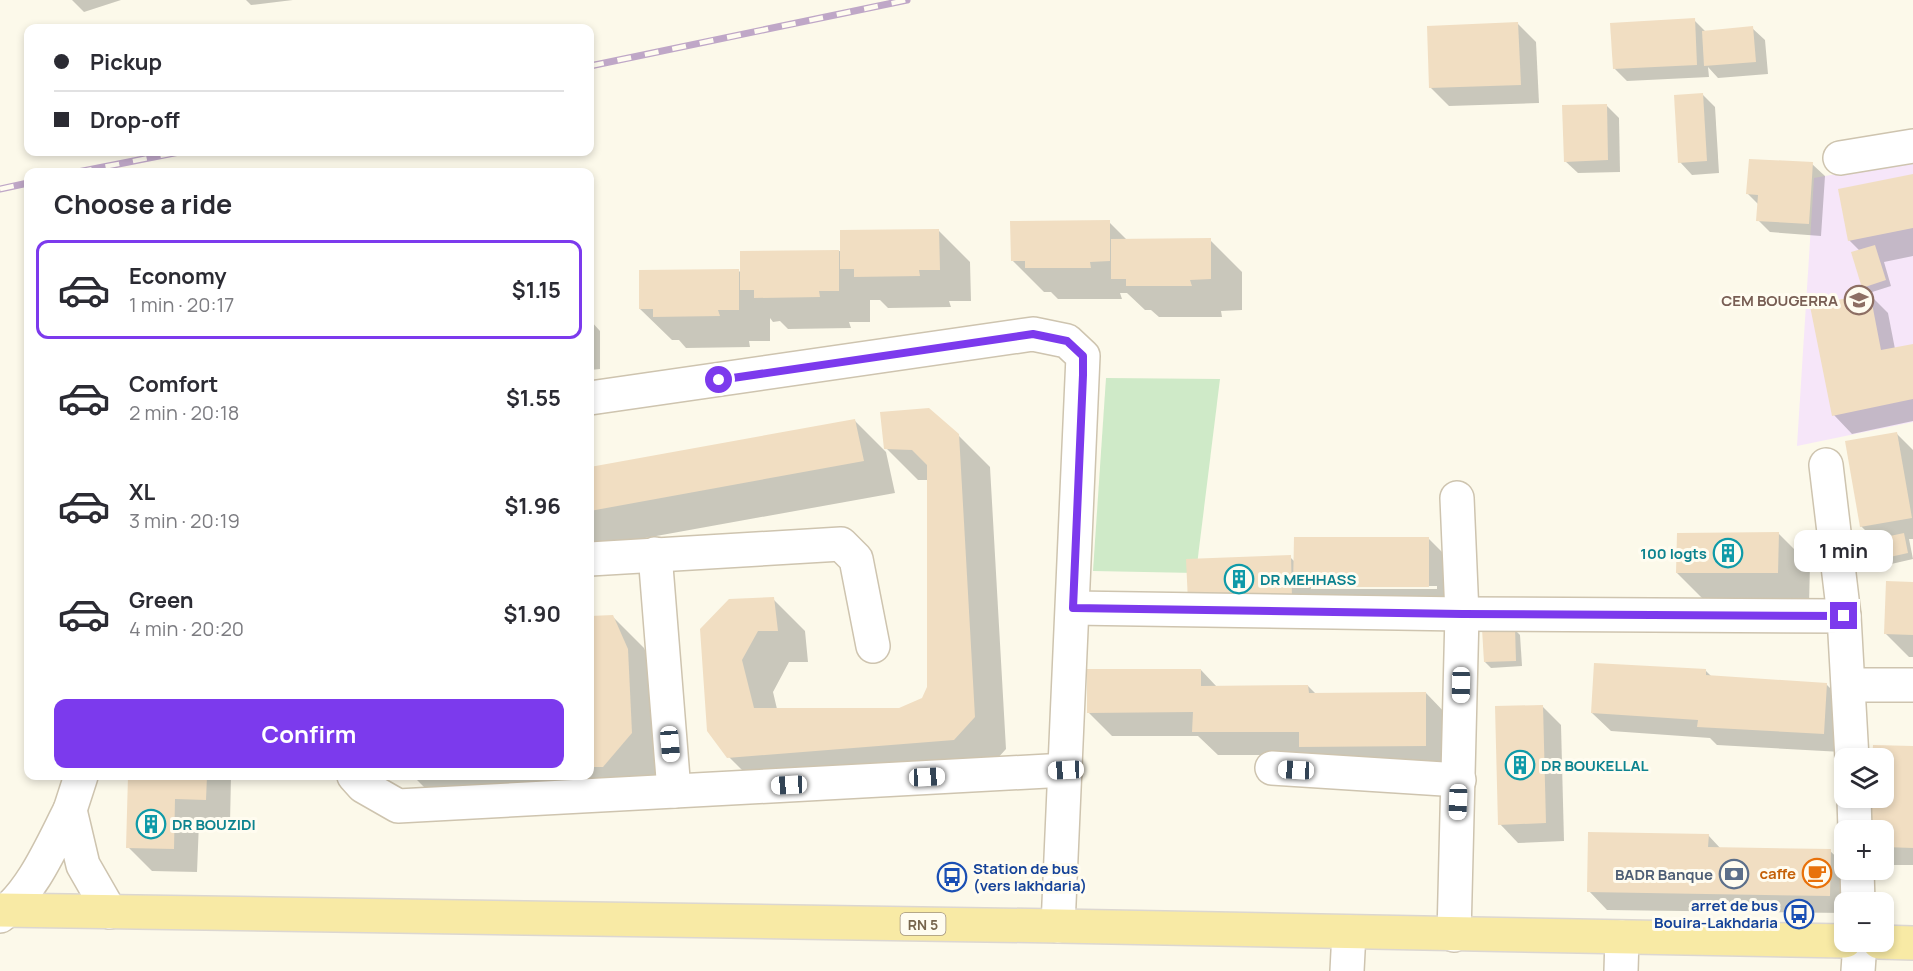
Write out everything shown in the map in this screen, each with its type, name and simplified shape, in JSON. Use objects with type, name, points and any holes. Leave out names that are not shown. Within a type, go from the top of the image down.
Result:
[{"type":"main road","name":"RN 5","points":[[3,912],[1058,926],[1834,941]]},
{"type":"main road","points":[[1894,942],[1913,943]]},
{"type":"street","points":[[1840,158],[1913,146]]},
{"type":"street","points":[[594,397],[1033,334],[1067,341],[1083,356],[1058,926]]},
{"type":"street","points":[[1826,465],[1844,616],[1850,685],[1852,748]]},
{"type":"street","points":[[1454,935],[1462,614],[1457,498]]},
{"type":"street","points":[[594,559],[841,544],[856,559],[873,646]]},
{"type":"street","points":[[655,554],[674,791]]},
{"type":"street","points":[[1073,608],[1462,614],[1844,616]]},
{"type":"street","points":[[1850,685],[1913,685]]},
{"type":"street","points":[[1272,768],[1459,780]]},
{"type":"street","points":[[358,780],[363,786],[398,806],[1066,770]]},
{"type":"street","points":[[3,912],[37,872],[70,810],[80,780]]},
{"type":"street","points":[[70,810],[83,865],[110,912]]},
{"type":"street","points":[[1347,971],[1349,932]]},
{"type":"street","points":[[1621,971],[1622,937]]},
{"type":"street","points":[[1858,971],[1859,952]]},
{"type":"shaded area","name":"CEM BOUGERRA","points":[[1913,160],[1913,422],[1797,446],[1814,178]]},
{"type":"green space","points":[[1106,378],[1220,379],[1196,573],[1093,571]]},
{"type":"building","points":[[1695,18],[1697,65],[1613,69],[1610,23]]},
{"type":"building","points":[[1518,22],[1521,85],[1429,88],[1427,26]]},
{"type":"building","points":[[1753,26],[1756,62],[1704,66],[1702,31]]},
{"type":"building","points":[[1703,93],[1707,161],[1678,163],[1674,95]]},
{"type":"building","points":[[1607,104],[1608,160],[1564,162],[1562,105]]},
{"type":"building","points":[[1749,159],[1813,162],[1809,224],[1756,221],[1758,195],[1746,194]]},
{"type":"building","points":[[1913,174],[1913,228],[1848,241],[1838,189]]},
{"type":"building","points":[[1110,220],[1110,261],[1090,262],[1091,268],[1025,268],[1025,261],[1011,261],[1010,221]]},
{"type":"building","points":[[939,229],[940,270],[919,270],[920,276],[854,277],[854,269],[840,269],[840,230]]},
{"type":"building","points":[[1211,238],[1211,279],[1190,280],[1192,286],[1126,286],[1126,279],[1111,279],[1111,239]]},
{"type":"building","points":[[1875,245],[1886,280],[1862,288],[1851,252]]},
{"type":"building","points":[[839,250],[839,291],[819,291],[820,297],[754,298],[754,290],[740,290],[740,251]]},
{"type":"building","points":[[739,269],[739,310],[718,310],[720,316],[653,317],[653,309],[639,309],[639,270]]},
{"type":"building","points":[[1870,293],[1881,350],[1913,344],[1913,399],[1832,416],[1810,306]]},
{"type":"building","points":[[929,408],[959,434],[975,717],[954,740],[727,758],[707,731],[700,629],[729,599],[774,597],[778,631],[758,631],[742,660],[754,708],[899,708],[922,698],[927,687],[927,465],[912,450],[884,449],[880,412]]},
{"type":"building","points":[[855,419],[864,461],[594,510],[594,466]]},
{"type":"building","points":[[1897,432],[1912,518],[1860,527],[1845,441]]},
{"type":"building","name":"100 logts","points":[[1779,532],[1778,573],[1676,573],[1677,533]]},
{"type":"building","points":[[1904,533],[1908,553],[1867,562],[1862,542]]},
{"type":"building","points":[[1294,537],[1429,537],[1429,587],[1293,587]]},
{"type":"building","name":"DR MEHHASS","points":[[1291,555],[1292,598],[1188,602],[1186,559]]},
{"type":"building","points":[[1886,581],[1913,582],[1913,635],[1884,634]]},
{"type":"building","points":[[613,615],[628,649],[632,733],[603,767],[594,767],[594,616]]},
{"type":"building","points":[[1515,627],[1516,661],[1484,662],[1482,629]]},
{"type":"building","points":[[1594,663],[1706,669],[1706,675],[1827,683],[1824,734],[1697,727],[1698,720],[1591,713]]},
{"type":"building","points":[[1087,669],[1201,669],[1201,686],[1308,685],[1309,693],[1426,692],[1426,746],[1299,747],[1299,732],[1192,732],[1193,712],[1087,713]]},
{"type":"building","name":"DR BOUKELLAL","points":[[1543,705],[1546,823],[1498,825],[1495,706]]},
{"type":"building","points":[[1873,745],[1913,746],[1913,848],[1894,847],[1894,820],[1871,820],[1872,808],[1894,808],[1894,748],[1873,748]]},
{"type":"building","name":"DR BOUZIDI","points":[[128,780],[207,780],[206,800],[175,799],[174,849],[126,848]]},
{"type":"building","points":[[1588,832],[1709,834],[1708,847],[1831,849],[1830,896],[1587,892]]},
{"type":"railway","points":[[594,65],[907,0]]},
{"type":"railway","points":[[98,168],[159,156]]},
{"type":"railway","points":[[0,189],[24,184]]},
{"type":"place","name":"CEM BOUGERRA","points":[[1859,300]]},
{"type":"place","name":"100 logts","points":[[1728,553]]},
{"type":"place","name":"DR MEHHASS","points":[[1239,579]]},
{"type":"place","name":"DR BOUKELLAL","points":[[1520,765]]},
{"type":"place","name":"DR BOUZIDI","points":[[151,824]]},
{"type":"place","name":"caffe","points":[[1817,873]]},
{"type":"place","name":"BADR Banque","points":[[1734,874]]},
{"type":"place","name":"Station de bus (vers lakhdaria)","points":[[952,877]]},
{"type":"place","name":"arret de bus Bouira-Lakhdaria","points":[[1799,914]]},
{"type":"route","points":[[719,380],[1033,334],[1067,341],[1083,356],[1073,608],[1462,614],[1844,616]]}]
